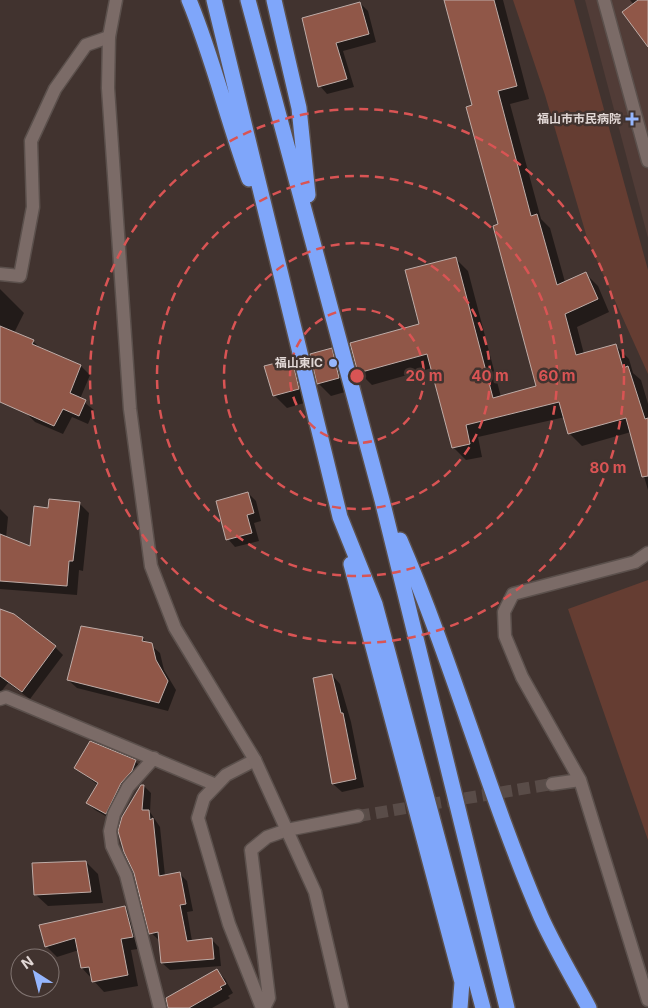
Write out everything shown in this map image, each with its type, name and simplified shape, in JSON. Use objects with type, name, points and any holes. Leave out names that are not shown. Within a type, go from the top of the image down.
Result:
[{"type":"highway","points":[[189,0],[207,45],[233,134],[275,250]]},
{"type":"highway","points":[[214,0],[361,610],[462,982],[460,1008]]},
{"type":"highway","points":[[248,0],[382,500],[507,1008]]},
{"type":"highway","points":[[274,0],[299,108],[312,238]]},
{"type":"highway","points":[[382,500],[419,586],[474,744],[542,918],[589,1008]]},
{"type":"highway","points":[[340,517],[375,604],[483,1008]]},
{"type":"street","points":[[116,0],[109,37],[108,88],[130,408],[151,566],[175,628],[255,760],[315,892],[342,1008]]},
{"type":"street","points":[[604,0],[648,161]]},
{"type":"street","points":[[0,274],[20,276],[33,207],[32,141],[55,89],[86,46],[109,37]]},
{"type":"street","points":[[648,554],[635,562],[513,594],[504,612],[505,636],[522,677],[580,780],[648,1000]]},
{"type":"street","points":[[0,699],[6,697],[216,785]]},
{"type":"street","points":[[154,758],[128,787],[114,814],[110,831],[112,846],[126,875],[160,1008]]},
{"type":"street","points":[[255,760],[226,775],[216,785],[204,798],[198,818],[229,924],[263,1008]]},
{"type":"street","points":[[552,784],[580,780]]},
{"type":"street","points":[[263,1008],[269,998],[251,850],[267,836],[287,830],[358,816]]},
{"type":"shaded area","points":[[513,0],[574,0],[648,270],[648,374],[588,241],[545,95]]},
{"type":"shaded area","name":"福山市市民病院","points":[[585,0],[648,0],[648,238]]},
{"type":"shaded area","points":[[648,580],[648,840],[568,609]]},
{"type":"building","points":[[444,0],[494,0],[517,86],[498,91],[531,216],[537,214],[557,285],[586,272],[598,299],[565,314],[576,355],[616,344],[623,368],[628,366],[645,419],[648,418],[648,476],[642,477],[626,418],[568,434],[559,402],[466,425],[470,444],[452,448],[427,354],[358,373],[350,343],[419,324],[405,270],[456,257],[493,398],[536,386],[493,226],[498,224],[466,107],[472,105]]},
{"type":"building","points":[[638,0],[648,0],[648,47],[622,12]]},
{"type":"building","points":[[360,2],[369,34],[336,43],[347,79],[318,87],[302,18]]},
{"type":"building","points":[[0,326],[34,340],[32,344],[81,365],[70,393],[86,400],[79,416],[63,409],[54,426],[0,402]]},
{"type":"building","points":[[332,348],[339,378],[317,384],[310,354]]},
{"type":"building","points":[[292,359],[299,389],[273,396],[264,366]]},
{"type":"building","points":[[248,492],[254,513],[247,515],[252,533],[226,540],[216,501]]},
{"type":"building","points":[[49,499],[80,502],[73,561],[69,561],[67,586],[0,581],[0,534],[30,546],[34,506],[48,508]]},
{"type":"building","points":[[0,609],[14,614],[56,646],[22,692],[0,676]]},
{"type":"building","points":[[81,626],[143,637],[142,641],[152,643],[156,660],[168,681],[159,703],[67,680]]},
{"type":"building","points":[[332,674],[341,713],[343,713],[356,779],[332,784],[313,678]]},
{"type":"building","points":[[90,741],[136,760],[132,771],[121,783],[106,814],[86,803],[98,783],[74,768]]},
{"type":"building","points":[[141,785],[144,785],[142,810],[149,810],[150,820],[153,818],[159,876],[180,872],[186,904],[180,905],[187,941],[212,938],[214,959],[161,963],[158,932],[149,934],[134,873],[124,852],[118,831],[122,817]]},
{"type":"building","points":[[86,861],[91,892],[34,895],[32,863]]},
{"type":"building","points":[[125,906],[133,937],[121,939],[128,975],[92,982],[89,967],[81,968],[75,938],[45,947],[39,925]]},
{"type":"building","points":[[217,969],[226,984],[220,987],[222,989],[189,1008],[168,1008],[166,998]]},
{"type":"tunnel","points":[[358,816],[552,784]]},
{"type":"place","name":"福山市市民病院","points":[[632,119]]},
{"type":"place","name":"福山東IC","points":[[333,363]]}]
